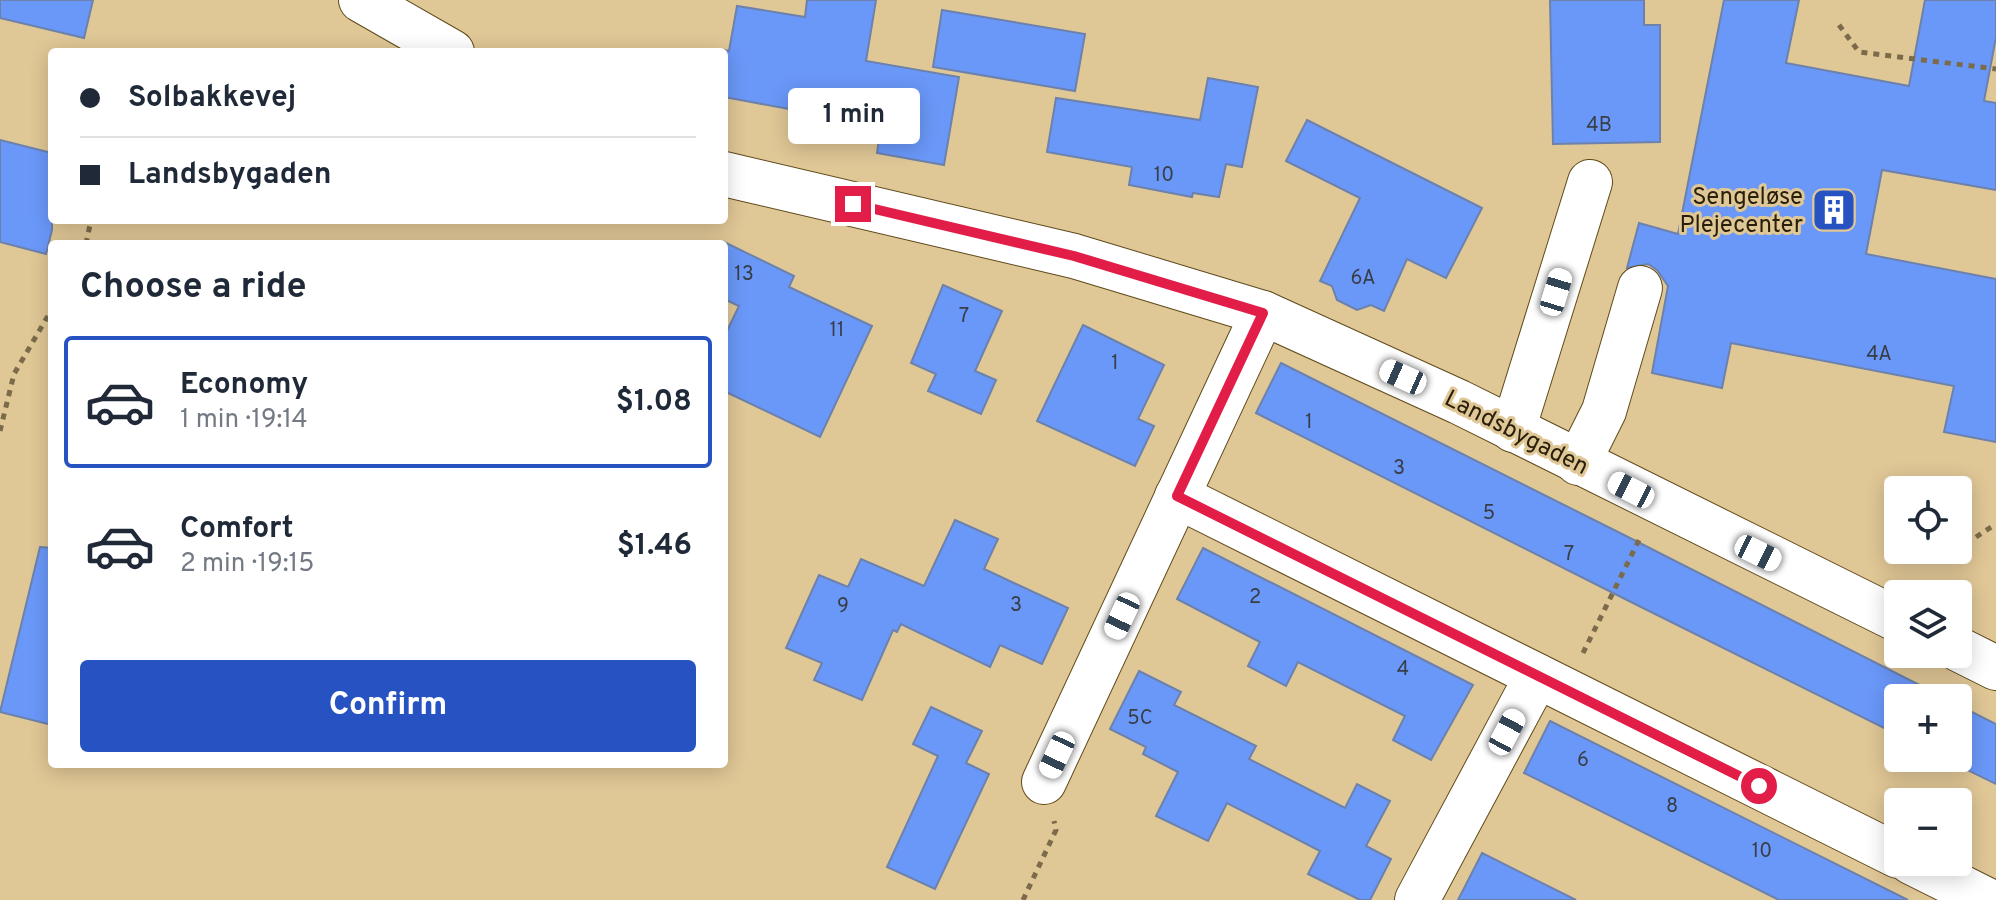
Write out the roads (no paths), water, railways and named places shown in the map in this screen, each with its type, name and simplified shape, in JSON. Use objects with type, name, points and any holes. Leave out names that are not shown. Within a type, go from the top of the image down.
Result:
[{"type":"street","points":[[361,0],[445,48]]},
{"type":"street","name":"Landsbygaden","points":[[728,175],[1074,256],[1263,313],[1513,430],[1884,613]]},
{"type":"street","points":[[1513,430],[1590,182]]},
{"type":"street","points":[[1578,463],[1604,411],[1640,288]]},
{"type":"street","points":[[1044,782],[1263,313]]},
{"type":"street","points":[[1177,496],[1884,849]]},
{"type":"street","points":[[1972,656],[1996,668]]},
{"type":"street","points":[[1417,900],[1551,683]]},
{"type":"street","points":[[1939,876],[1987,900]]},
{"type":"place","name":"Sengeløse Plejecenter","points":[[1834,210]]}]
